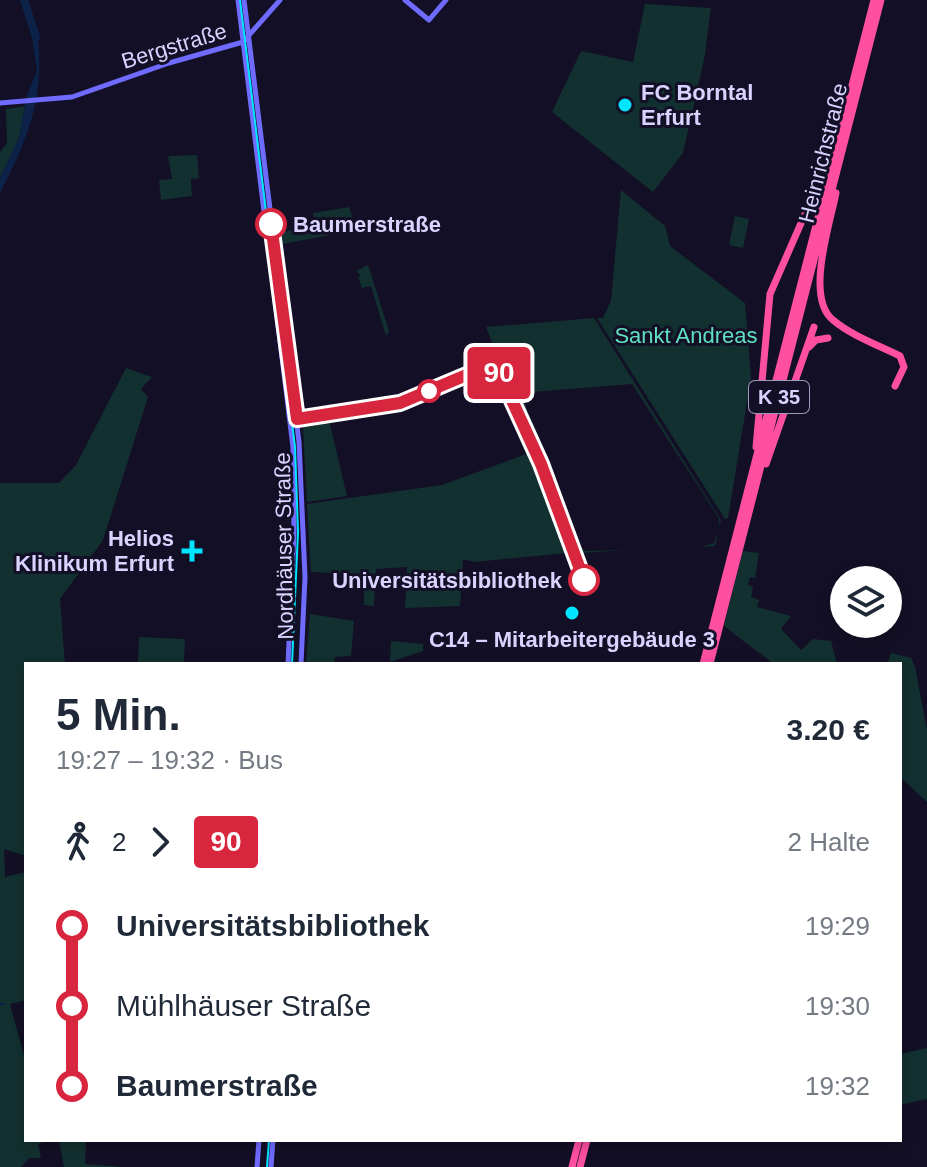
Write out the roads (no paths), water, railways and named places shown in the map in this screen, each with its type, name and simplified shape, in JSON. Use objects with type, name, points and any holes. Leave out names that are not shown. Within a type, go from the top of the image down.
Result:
[{"type":"highway","name":"Heinrichstraße","points":[[797,313],[835,146],[874,0]]},
{"type":"highway","name":"Heinrichstraße","points":[[797,313],[881,0]]},
{"type":"highway","points":[[757,453],[755,435],[770,294],[835,146]]},
{"type":"highway","points":[[834,182],[836,189],[819,287],[821,300],[834,321],[903,360],[902,372],[895,386]]},
{"type":"highway","name":"K 35","points":[[704,662],[757,453],[797,313]]},
{"type":"highway","name":"K 35","points":[[711,662],[797,313]]},
{"type":"highway","points":[[758,480],[814,327]]},
{"type":"highway","points":[[807,349],[816,340],[828,338]]},
{"type":"highway","points":[[572,1167],[578,1142]]},
{"type":"highway","points":[[580,1167],[586,1142]]},
{"type":"main road","name":"Nordhäuser Straße","points":[[238,0],[246,40],[299,442],[305,577],[301,662]]},
{"type":"main road","name":"Nordhäuser Straße","points":[[244,0],[293,447],[294,532],[288,662]]},
{"type":"main road","name":"Bergstraße","points":[[0,103],[72,97],[246,40],[280,0]]},
{"type":"main road","points":[[405,0],[429,20],[446,0]]},
{"type":"main road","points":[[257,1167],[259,1142]]},
{"type":"main road","points":[[271,1167],[273,1142]]},
{"type":"water","points":[[37,29],[39,74],[33,114],[0,193],[0,178],[19,138],[27,95],[37,71],[31,31]]},
{"type":"waterway","points":[[24,0],[36,37]]},
{"type":"waterway","points":[[0,1004],[5,1004]]},
{"type":"tram line","points":[[240,0],[295,447],[298,532],[292,662]]},
{"type":"tram line","points":[[267,1167],[269,1142]]},
{"type":"place","name":"FC Borntal Erfurt","points":[[625,105]]},
{"type":"place","name":"Baumerstraße","points":[[271,224]]},
{"type":"place","name":"Helios Klinikum Erfurt","points":[[192,551]]},
{"type":"place","name":"Universitätsbibliothek","points":[[584,580]]},
{"type":"place","name":"C14 – Mitarbeitergebäude 3","points":[[572,613]]},
{"type":"park label","name":"Sankt Andreas","points":[[686,335]]}]
